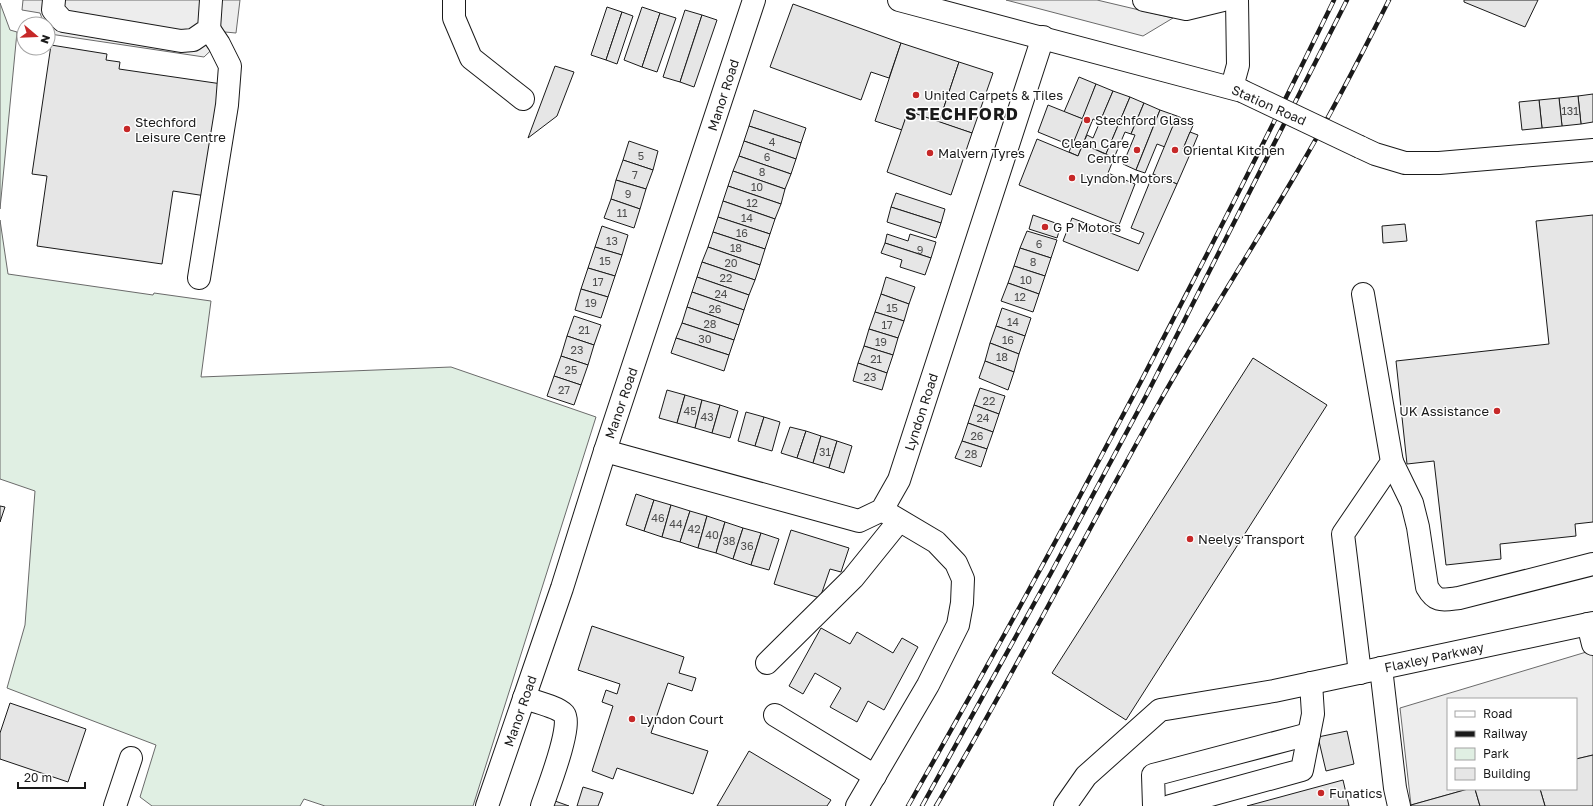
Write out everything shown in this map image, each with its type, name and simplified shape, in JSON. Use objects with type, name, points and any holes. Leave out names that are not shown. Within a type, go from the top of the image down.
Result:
[{"type":"street","points":[[54,0],[53,10],[63,21],[182,42],[193,40],[209,29]]},
{"type":"street","points":[[199,278],[227,105],[230,66],[219,44],[209,29],[211,0]]},
{"type":"street","points":[[454,0],[454,18],[471,58],[524,99]]},
{"type":"street","name":"Manor Road","points":[[487,806],[562,588],[605,451],[754,0]]},
{"type":"street","name":"Station Road","points":[[899,0],[1237,89],[1375,154],[1405,163],[1439,163],[1593,150]]},
{"type":"street","points":[[1144,0],[1186,9],[1223,0]]},
{"type":"street","points":[[1237,0],[1237,89]]},
{"type":"street","name":"Lyndon Road","points":[[768,663],[853,578],[890,515],[899,480],[1043,37]]},
{"type":"street","points":[[1363,294],[1392,462],[1412,503],[1418,527],[1427,587],[1432,595],[1441,600],[1459,598],[1593,564]]},
{"type":"street","points":[[605,451],[859,521],[890,515],[936,542],[956,563],[963,579],[962,603],[958,625],[932,678],[857,806]]},
{"type":"street","points":[[1360,673],[1344,534],[1392,462]]},
{"type":"street","name":"Flaxley Parkway","points":[[1065,806],[1086,776],[1160,710],[1274,691],[1381,668],[1591,630]]},
{"type":"street","points":[[1381,668],[1395,788],[1399,806]]},
{"type":"street","points":[[1170,806],[1302,770],[1312,714],[1311,683]]},
{"type":"street","points":[[524,698],[561,710],[565,715],[566,721],[563,742],[542,806]]},
{"type":"street","points":[[775,715],[875,776]]},
{"type":"street","points":[[1154,806],[1153,775],[1309,734]]},
{"type":"street","points":[[115,806],[131,758]]},
{"type":"green space","points":[[0,3],[10,30],[16,32],[16,42],[0,209]]},
{"type":"green space","points":[[0,220],[8,274],[153,295],[154,293],[211,301],[201,377],[451,367],[596,417],[473,806],[325,806],[304,799],[300,806],[152,806],[140,797],[156,745],[7,688],[25,625],[35,491],[0,479]]},
{"type":"shaded area","points":[[23,0],[240,0],[236,33],[225,32],[224,38],[204,57],[56,35],[56,16],[41,16],[40,13],[22,10]]},
{"type":"shaded area","points":[[1006,0],[1097,0],[1173,18],[1143,36]]},
{"type":"shaded area","points":[[1593,650],[1593,755],[1577,759],[1577,698],[1447,698],[1447,790],[1464,790],[1411,805],[1400,708]]},
{"type":"building","points":[[1464,0],[1538,0],[1525,27],[1464,2]]},
{"type":"building","points":[[793,4],[901,43],[889,78],[871,72],[861,100],[770,67]]},
{"type":"building","points":[[607,7],[622,12],[606,60],[591,55]]},
{"type":"building","points":[[642,7],[660,13],[642,67],[624,60]]},
{"type":"building","points":[[685,10],[702,15],[680,82],[663,77]]},
{"type":"building","points":[[622,12],[633,16],[617,64],[606,60]]},
{"type":"building","points":[[660,13],[676,18],[657,72],[642,67]]},
{"type":"building","points":[[702,15],[717,20],[694,87],[680,82]]},
{"type":"building","name":"United Carpets & Tiles","points":[[901,43],[959,62],[939,122],[908,111],[902,130],[875,121]]},
{"type":"building","name":"Stechford Leisure Centre","points":[[56,46],[107,54],[106,60],[120,62],[119,69],[222,84],[206,196],[173,191],[162,264],[37,246],[47,176],[32,174],[49,56],[56,56]]},
{"type":"building","points":[[959,62],[993,73],[972,133],[939,122]]},
{"type":"building","points":[[555,66],[574,72],[557,116],[528,138]]},
{"type":"building","points":[[1079,77],[1096,84],[1083,119],[1064,112]]},
{"type":"building","name":"Stechford Glass","points":[[1096,84],[1113,91],[1100,122],[1093,119],[1078,156],[1069,152]]},
{"type":"building","points":[[1113,91],[1130,97],[1106,154],[1083,144],[1087,135],[1093,138]]},
{"type":"building","points":[[1593,94],[1593,122],[1581,124],[1578,96]]},
{"type":"building","points":[[1578,96],[1581,124],[1562,126],[1559,98]]},
{"type":"building","points":[[1130,97],[1144,103],[1131,134],[1125,132],[1114,158],[1106,154]]},
{"type":"building","points":[[1559,98],[1562,126],[1542,128],[1539,100]]},
{"type":"building","points":[[1539,100],[1542,128],[1522,130],[1519,102]]},
{"type":"building","name":"Clean Care Centre","points":[[1144,103],[1160,110],[1136,170],[1123,164],[1135,135],[1131,134]]},
{"type":"building","points":[[1048,105],[1083,119],[1072,146],[1038,132]]},
{"type":"building","points":[[754,110],[806,128],[801,143],[749,126]]},
{"type":"building","points":[[1160,110],[1177,116],[1165,147],[1157,144],[1145,173],[1136,170]]},
{"type":"building","name":"Malvern Tyres","points":[[908,111],[972,133],[951,195],[887,172]]},
{"type":"building","name":"Oriental Kitchen","points":[[1177,116],[1194,123],[1183,149],[1191,152],[1177,184],[1153,174]]},
{"type":"building","points":[[749,126],[801,143],[796,159],[744,141]]},
{"type":"building","points":[[1190,132],[1198,135],[1191,152],[1183,149]]},
{"type":"building","name":"Lyndon Motors","points":[[1037,139],[1078,156],[1083,144],[1114,158],[1108,173],[1135,184],[1119,225],[1019,185]]},
{"type":"building","points":[[629,141],[658,151],[653,170],[623,160]]},
{"type":"building","points":[[744,141],[796,159],[791,174],[739,156]]},
{"type":"building","points":[[739,156],[791,174],[785,189],[733,171]]},
{"type":"building","points":[[623,160],[653,170],[646,189],[616,180]]},
{"type":"building","points":[[733,171],[785,189],[781,204],[728,186]]},
{"type":"building","points":[[1153,174],[1177,184],[1138,271],[1063,241],[1072,218],[1139,244],[1144,233],[1131,228]]},
{"type":"building","points":[[616,180],[646,189],[640,209],[611,199]]},
{"type":"building","points":[[728,186],[781,204],[775,219],[723,201]]},
{"type":"building","points":[[896,193],[945,209],[941,223],[891,207]]},
{"type":"building","points":[[611,199],[640,209],[634,228],[604,218]]},
{"type":"building","points":[[723,201],[775,219],[770,234],[718,217]]},
{"type":"building","points":[[891,207],[941,223],[936,238],[887,222]]},
{"type":"building","name":"G P Motors","points":[[1033,215],[1061,225],[1057,238],[1029,229]]},
{"type":"building","name":"UK Assistance","points":[[1593,215],[1593,522],[1575,524],[1576,536],[1500,544],[1501,559],[1446,565],[1434,461],[1407,464],[1396,361],[1549,344],[1536,221]]},
{"type":"building","points":[[718,217],[770,234],[765,249],[713,232]]},
{"type":"building","points":[[1405,224],[1407,241],[1383,243],[1382,226]]},
{"type":"building","points":[[602,226],[628,235],[622,255],[595,247]]},
{"type":"building","points":[[1027,231],[1057,240],[1051,258],[1020,248]]},
{"type":"building","points":[[713,232],[765,249],[760,265],[708,247]]},
{"type":"building","points":[[887,234],[908,241],[910,234],[936,242],[931,258],[885,243]]},
{"type":"building","points":[[885,243],[931,258],[925,275],[900,267],[902,260],[881,253]]},
{"type":"building","points":[[595,247],[622,255],[615,276],[588,268]]},
{"type":"building","points":[[708,247],[760,265],[755,280],[702,262]]},
{"type":"building","points":[[1020,248],[1051,258],[1045,276],[1014,266]]},
{"type":"building","points":[[702,262],[755,280],[749,295],[697,277]]},
{"type":"building","points":[[1014,266],[1045,276],[1039,294],[1008,283]]},
{"type":"building","points":[[588,268],[615,276],[608,297],[581,289]]},
{"type":"building","points":[[697,277],[749,295],[744,310],[692,292]]},
{"type":"building","points":[[886,277],[915,287],[909,304],[881,294]]},
{"type":"building","points":[[1008,283],[1039,294],[1033,312],[1001,301]]},
{"type":"building","points":[[581,289],[608,297],[601,318],[575,310]]},
{"type":"building","points":[[692,292],[744,310],[739,325],[687,307]]},
{"type":"building","points":[[881,294],[909,304],[904,321],[875,312]]},
{"type":"building","points":[[687,307],[739,325],[734,340],[682,323]]},
{"type":"building","points":[[1002,308],[1031,318],[1025,336],[996,326]]},
{"type":"building","points":[[875,312],[904,321],[898,338],[869,329]]},
{"type":"building","points":[[574,316],[601,325],[594,345],[567,336]]},
{"type":"building","points":[[682,323],[734,340],[729,355],[676,338]]},
{"type":"building","points":[[996,326],[1025,336],[1019,354],[990,343]]},
{"type":"building","points":[[869,329],[898,338],[893,355],[864,346]]},
{"type":"building","points":[[567,336],[594,345],[588,365],[561,356]]},
{"type":"building","points":[[676,338],[729,355],[724,371],[671,353]]},
{"type":"building","points":[[990,343],[1019,354],[1014,372],[985,361]]},
{"type":"building","points":[[864,346],[893,355],[887,373],[858,363]]},
{"type":"building","points":[[561,356],[588,365],[581,385],[554,376]]},
{"type":"building","name":"Neelys Transport","points":[[1253,358],[1327,405],[1126,720],[1052,673]]},
{"type":"building","points":[[985,361],[1014,372],[1008,390],[979,378]]},
{"type":"building","points":[[858,363],[887,373],[882,390],[853,381]]},
{"type":"building","points":[[554,376],[581,385],[574,405],[547,396]]},
{"type":"building","points":[[980,388],[1005,396],[999,414],[974,405]]},
{"type":"building","points":[[667,390],[685,395],[677,423],[659,418]]},
{"type":"building","points":[[685,395],[702,400],[695,428],[677,423]]},
{"type":"building","points":[[702,400],[720,405],[712,433],[695,428]]},
{"type":"building","points":[[720,405],[738,411],[730,438],[712,433]]},
{"type":"building","points":[[974,405],[999,414],[993,432],[968,423]]},
{"type":"building","points":[[746,412],[764,417],[755,446],[738,441]]},
{"type":"building","points":[[764,417],[780,422],[772,451],[755,446]]},
{"type":"building","points":[[968,423],[993,432],[987,449],[962,441]]},
{"type":"building","points":[[790,427],[806,431],[797,458],[781,453]]},
{"type":"building","points":[[806,431],[821,436],[813,463],[797,458]]},
{"type":"building","points":[[821,436],[837,441],[829,468],[813,463]]},
{"type":"building","points":[[837,441],[852,446],[844,473],[829,468]]},
{"type":"building","points":[[962,441],[987,449],[981,467],[955,458]]},
{"type":"building","points":[[636,494],[654,500],[644,531],[626,525]]},
{"type":"building","points":[[654,500],[671,505],[662,537],[644,531]]},
{"type":"building","points":[[671,505],[690,511],[680,542],[662,537]]},
{"type":"building","points":[[0,506],[5,507],[0,522]]},
{"type":"building","points":[[690,511],[707,516],[698,548],[680,542]]},
{"type":"building","points":[[707,516],[725,522],[716,553],[698,548]]},
{"type":"building","points":[[725,522],[743,528],[733,559],[716,553]]},
{"type":"building","points":[[743,528],[761,533],[751,565],[733,559]]},
{"type":"building","points":[[791,530],[849,548],[841,572],[830,569],[820,598],[774,584]]},
{"type":"building","points":[[761,533],[779,539],[769,570],[751,565]]},
{"type":"building","name":"Lyndon Court","points":[[592,626],[684,657],[679,673],[696,678],[692,691],[668,683],[651,733],[708,751],[693,794],[617,768],[613,779],[592,771],[613,706],[602,702],[606,690],[617,694],[620,684],[578,670]]},
{"type":"building","points":[[821,628],[850,644],[857,632],[893,653],[902,638],[918,647],[884,710],[868,701],[857,722],[830,707],[841,688],[815,673],[803,694],[789,686]]},
{"type":"building","points":[[10,703],[86,729],[68,782],[0,759],[0,733]]},
{"type":"building","points":[[1347,731],[1354,764],[1326,771],[1318,737]]},
{"type":"building","points":[[749,751],[831,800],[827,806],[717,806]]},
{"type":"building","points":[[1593,755],[1593,806],[1545,806],[1540,790],[1577,790],[1577,759]]},
{"type":"building","name":"Funatics","points":[[1343,780],[1349,806],[1247,806]]},
{"type":"building","points":[[583,787],[603,793],[598,806],[577,806]]},
{"type":"building","points":[[1464,790],[1475,790],[1480,806],[1411,806]]},
{"type":"building","points":[[1475,790],[1540,790],[1545,806],[1480,806]]},
{"type":"building","points":[[555,801],[569,806],[553,806]]},
{"type":"railway","points":[[908,806],[1020,607],[1128,406],[1233,204],[1334,0]]},
{"type":"railway","points":[[922,806],[1051,573],[1146,396],[1347,0]]},
{"type":"railway","points":[[936,806],[1021,656],[1159,403],[1321,130],[1389,0]]},
{"type":"place","name":"United Carpets & Tiles","points":[[916,95]]},
{"type":"place","name":"Stechford Glass","points":[[1087,120]]},
{"type":"place","name":"Stechford Leisure Centre","points":[[127,129]]},
{"type":"place","name":"Clean Care Centre","points":[[1137,150]]},
{"type":"place","name":"Oriental Kitchen","points":[[1175,150]]},
{"type":"place","name":"Malvern Tyres","points":[[930,153]]},
{"type":"place","name":"Lyndon Motors","points":[[1072,178]]},
{"type":"place","name":"G P Motors","points":[[1045,227]]},
{"type":"place","name":"UK Assistance","points":[[1497,411]]},
{"type":"place","name":"Neelys Transport","points":[[1190,539]]},
{"type":"place","name":"Lyndon Court","points":[[632,719]]},
{"type":"place","name":"Funatics","points":[[1321,793]]},
{"type":"district","name":"STECHFORD","points":[[962,114]]}]
